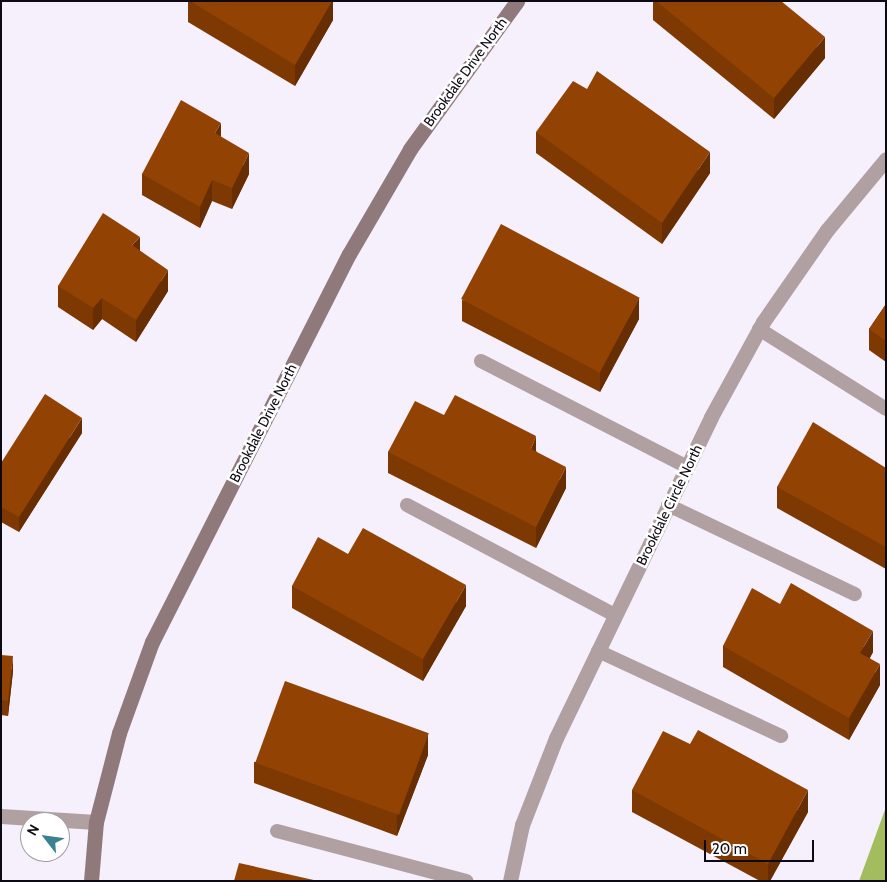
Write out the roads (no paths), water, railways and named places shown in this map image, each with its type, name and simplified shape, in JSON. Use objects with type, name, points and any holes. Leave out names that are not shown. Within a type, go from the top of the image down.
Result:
[{"type":"street","name":"Brookdale Drive North","points":[[91,881],[96,822],[119,732],[152,642],[349,254],[410,149],[517,1]]},
{"type":"street","name":"Brookdale Circle North","points":[[510,881],[522,825],[556,738],[687,467],[759,329],[827,230],[885,160]]},
{"type":"street","points":[[1,816],[96,822]]},
{"type":"lane","points":[[759,329],[886,409]]},
{"type":"lane","points":[[481,361],[687,467]]},
{"type":"lane","points":[[407,505],[615,615]]},
{"type":"lane","points":[[668,505],[855,594]]},
{"type":"lane","points":[[598,651],[781,736]]},
{"type":"lane","points":[[277,831],[466,881]]}]
